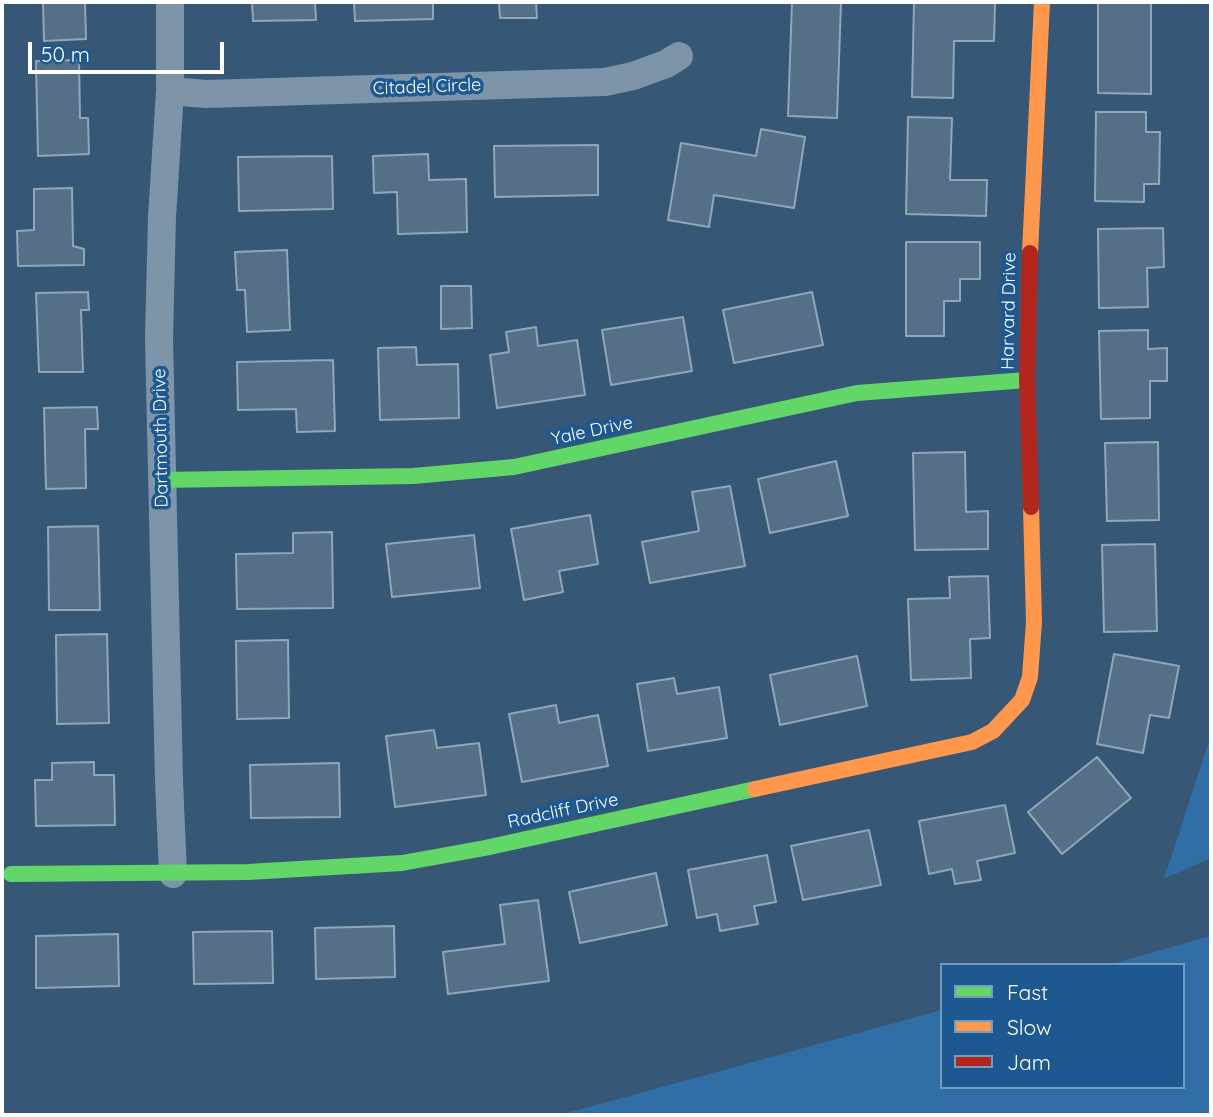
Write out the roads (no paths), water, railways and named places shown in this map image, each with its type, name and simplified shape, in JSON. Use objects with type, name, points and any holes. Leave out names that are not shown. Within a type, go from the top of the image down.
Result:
[{"type":"street","name":"Dartmouth Drive","points":[[170,2],[170,91],[162,217],[159,338],[173,874]]},
{"type":"street","name":"Harvard Drive","points":[[1034,622],[1027,380],[1030,230],[1042,2]]},
{"type":"street","name":"Citadel Circle","points":[[170,91],[206,94],[605,82],[644,72],[679,56]]},
{"type":"street","name":"Yale Drive","points":[[161,480],[413,476],[514,467],[857,393],[1027,380]]},
{"type":"street","name":"Radcliff Drive","points":[[11,874],[248,872],[402,863],[485,848],[972,742],[993,732],[1023,700],[1030,677],[1034,622]]}]
